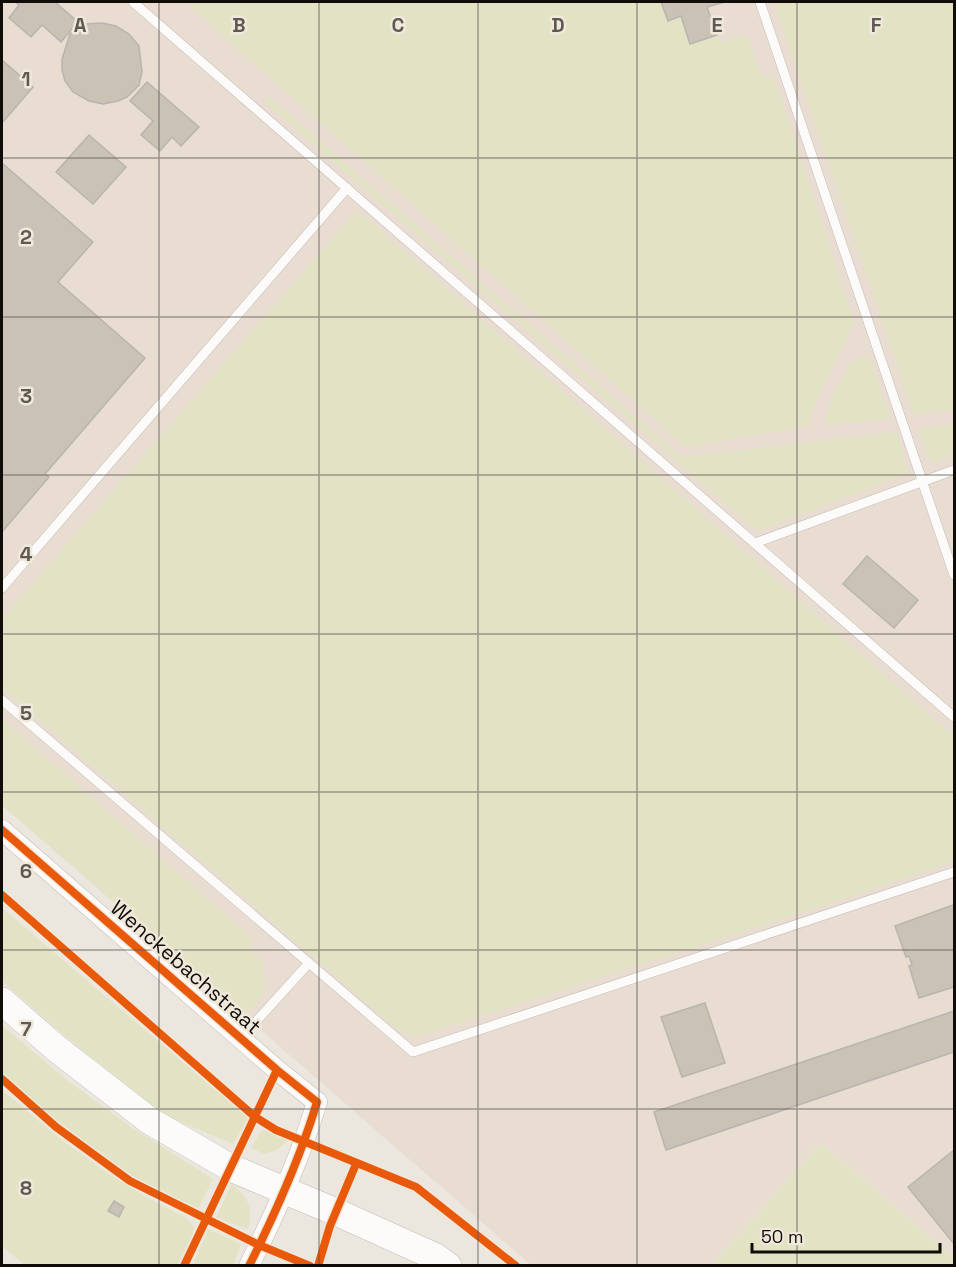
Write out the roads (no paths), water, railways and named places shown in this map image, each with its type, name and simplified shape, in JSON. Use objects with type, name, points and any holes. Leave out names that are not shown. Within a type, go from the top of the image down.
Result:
[{"type":"street","name":"Wenckebachstraat","points":[[2,830],[317,1102],[285,1191]]},
{"type":"street","points":[[2,1001],[57,1049],[150,1121],[231,1168],[436,1257],[448,1266]]},
{"type":"street","points":[[249,1266],[285,1191]]},
{"type":"lane","points":[[133,2],[954,717]]},
{"type":"lane","points":[[760,2],[954,575]]},
{"type":"lane","points":[[2,588],[347,188]]},
{"type":"lane","points":[[755,543],[954,470]]},
{"type":"lane","points":[[2,700],[413,1052],[954,872]]},
{"type":"lane","points":[[241,1038],[309,963]]}]
